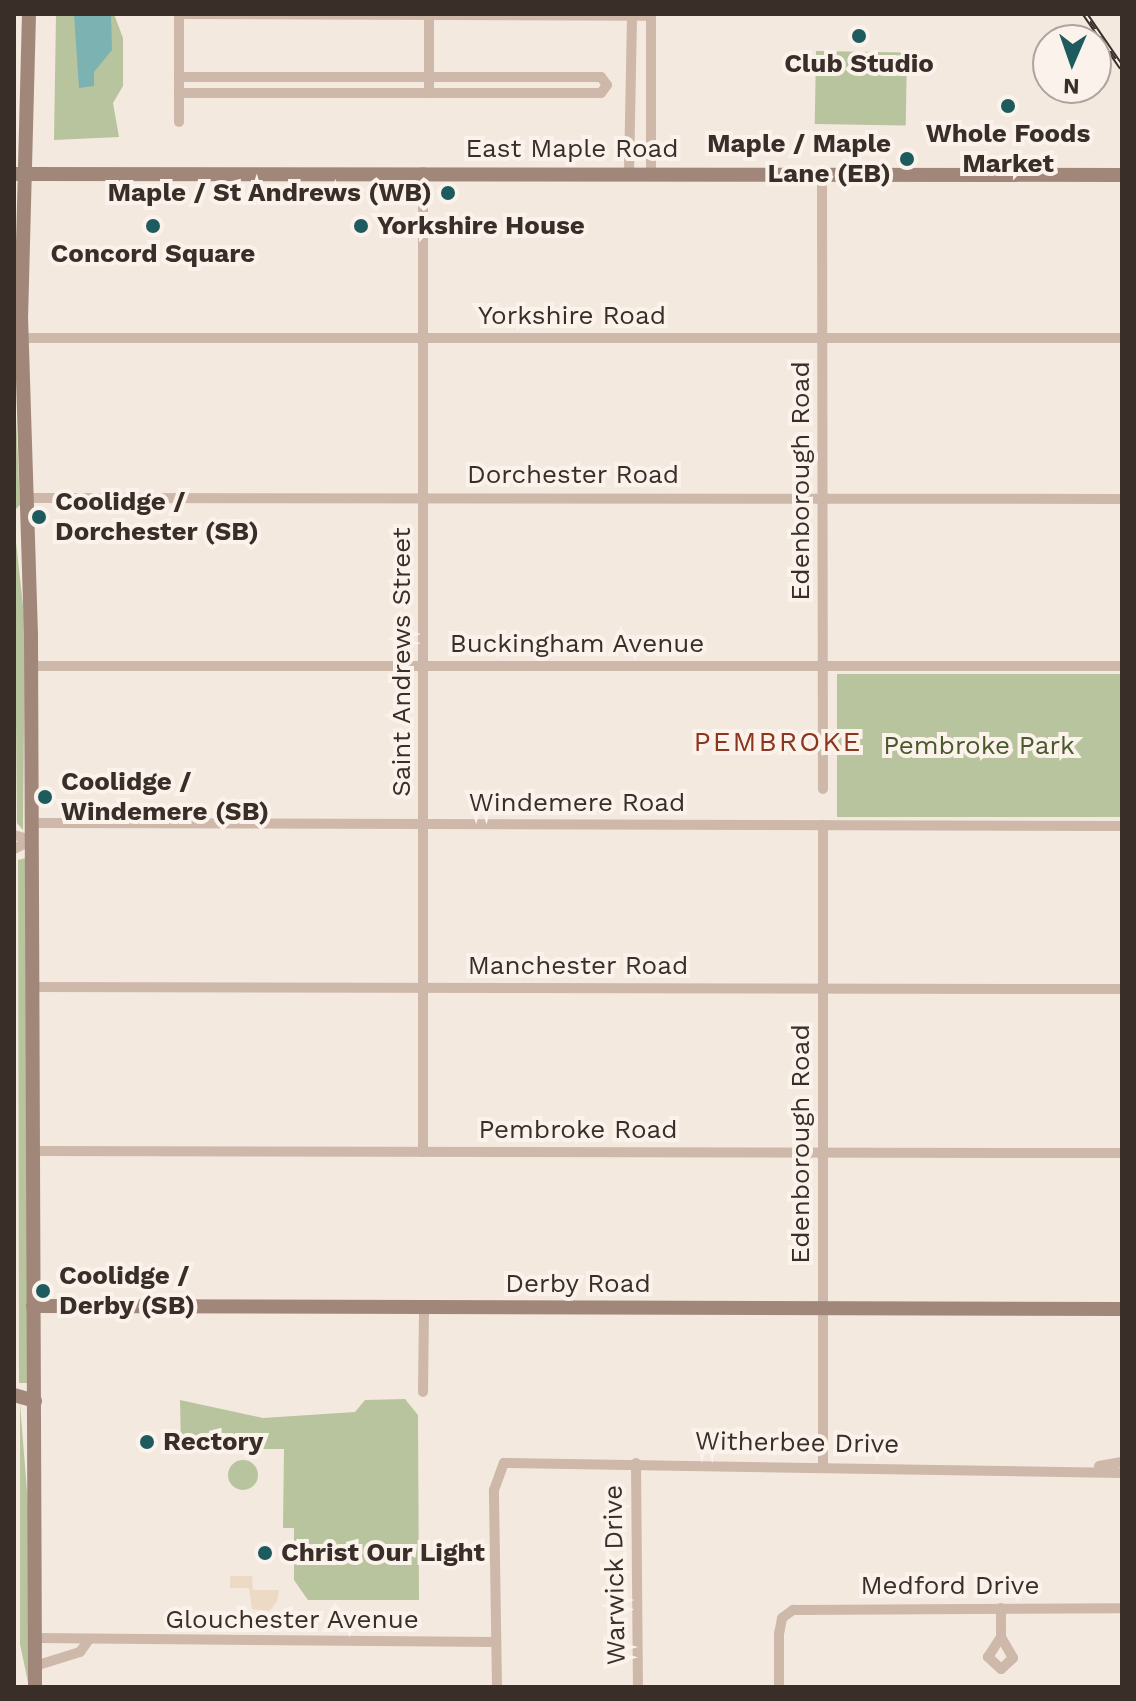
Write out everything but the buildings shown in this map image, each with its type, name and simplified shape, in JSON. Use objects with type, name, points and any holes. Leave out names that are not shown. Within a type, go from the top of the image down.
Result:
[{"type":"main road","points":[[29,14],[18,174],[18,316],[22,338],[25,498],[20,517],[31,666],[33,823],[35,1687]]},
{"type":"main road","name":"East Maple Road","points":[[18,174],[1122,175]]},
{"type":"main road","name":"Derby Road","points":[[33,1306],[1122,1309]]},
{"type":"main road","points":[[14,1395],[35,1401]]},
{"type":"street","points":[[179,122],[179,14],[651,15],[651,173]]},
{"type":"street","points":[[429,14],[429,93]]},
{"type":"street","points":[[629,173],[632,15]]},
{"type":"street","points":[[179,77],[601,77],[607,85],[601,93],[179,93]]},
{"type":"street","points":[[328,77],[328,93]]},
{"type":"street","points":[[524,77],[524,94]]},
{"type":"street","name":"Saint Andrews Street","points":[[423,172],[423,1152]]},
{"type":"street","name":"Edenborough Road","points":[[822,173],[823,789]]},
{"type":"street","name":"Yorkshire Road","points":[[22,338],[1122,338]]},
{"type":"street","name":"Dorchester Road","points":[[25,498],[1122,499]]},
{"type":"street","name":"Buckingham Avenue","points":[[31,666],[1122,666]]},
{"type":"street","name":"Windemere Road","points":[[33,823],[1122,826]]},
{"type":"street","name":"Edenborough Road","points":[[823,825],[823,1463]]},
{"type":"street","points":[[14,835],[32,840]]},
{"type":"street","points":[[14,849],[32,840]]},
{"type":"street","name":"Manchester Road","points":[[33,987],[1122,989]]},
{"type":"street","name":"Pembroke Road","points":[[34,1151],[1122,1153]]},
{"type":"street","points":[[423,1392],[424,1308]]},
{"type":"street","name":"Witherbee Drive","points":[[1089,1468],[1122,1462]]},
{"type":"street","name":"Witherbee Drive","points":[[496,1642],[494,1490],[504,1463],[823,1463],[1089,1468],[1122,1473]]},
{"type":"street","name":"Warwick Drive","points":[[636,1463],[638,1687]]},
{"type":"street","name":"Medford Drive","points":[[779,1687],[782,1618],[810,1608],[1122,1608]]},
{"type":"street","points":[[1001,1608],[1001,1637]]},
{"type":"street","name":"Glouchester Avenue","points":[[35,1638],[88,1641],[496,1642]]},
{"type":"street","name":"Glouchester Avenue","points":[[35,1666],[80,1652],[88,1641]]},
{"type":"street","points":[[496,1642],[497,1687]]},
{"type":"green space","points":[[56,14],[114,14],[123,38],[123,86],[113,103],[119,137],[54,140]]},
{"type":"green space","points":[[816,51],[907,53],[906,126],[815,124]]},
{"type":"green space","points":[[14,372],[20,505],[15,510],[14,510]]},
{"type":"green space","points":[[14,524],[25,624],[23,830],[17,823]]},
{"type":"green space","name":"Pembroke Park","points":[[837,674],[1122,674],[1122,817],[837,817]]},
{"type":"green space","points":[[26,858],[29,1383],[19,1383],[18,860]]},
{"type":"green space","points":[[405,1399],[418,1415],[419,1600],[308,1600],[294,1580],[294,1528],[283,1528],[284,1449],[181,1449],[180,1400],[263,1418],[355,1412],[365,1400]]},
{"type":"green space","points":[[20,1403],[29,1517],[29,1687],[20,1644]]},
{"type":"green space","points":[[243,1460],[254,1464],[258,1475],[254,1486],[243,1490],[232,1486],[228,1475],[232,1464]]},
{"type":"shaded area","points":[[230,1576],[252,1576],[253,1590],[279,1590],[277,1602],[269,1611],[252,1609],[249,1588],[230,1588]]},
{"type":"water","points":[[74,14],[111,14],[112,50],[94,72],[94,86],[79,88]]},
{"type":"railway","points":[[1085,14],[1122,68]]},
{"type":"place","name":"Club Studio","points":[[859,36]]},
{"type":"place","name":"Whole Foods Market","points":[[1008,106]]},
{"type":"place","name":"Maple / Maple Lane (EB)","points":[[907,159]]},
{"type":"place","name":"Maple / St Andrews (WB)","points":[[448,193]]},
{"type":"place","name":"Concord Square","points":[[153,226]]},
{"type":"place","name":"Yorkshire House","points":[[361,226]]},
{"type":"place","name":"Coolidge / Dorchester (SB)","points":[[39,517]]},
{"type":"place","name":"Coolidge / Windemere (SB)","points":[[45,797]]},
{"type":"place","name":"Coolidge / Derby (SB)","points":[[43,1291]]},
{"type":"place","name":"Rectory","points":[[147,1442]]},
{"type":"place","name":"Christ Our Light","points":[[265,1553]]},
{"type":"district","name":"PEMBROKE","points":[[778,742]]}]
